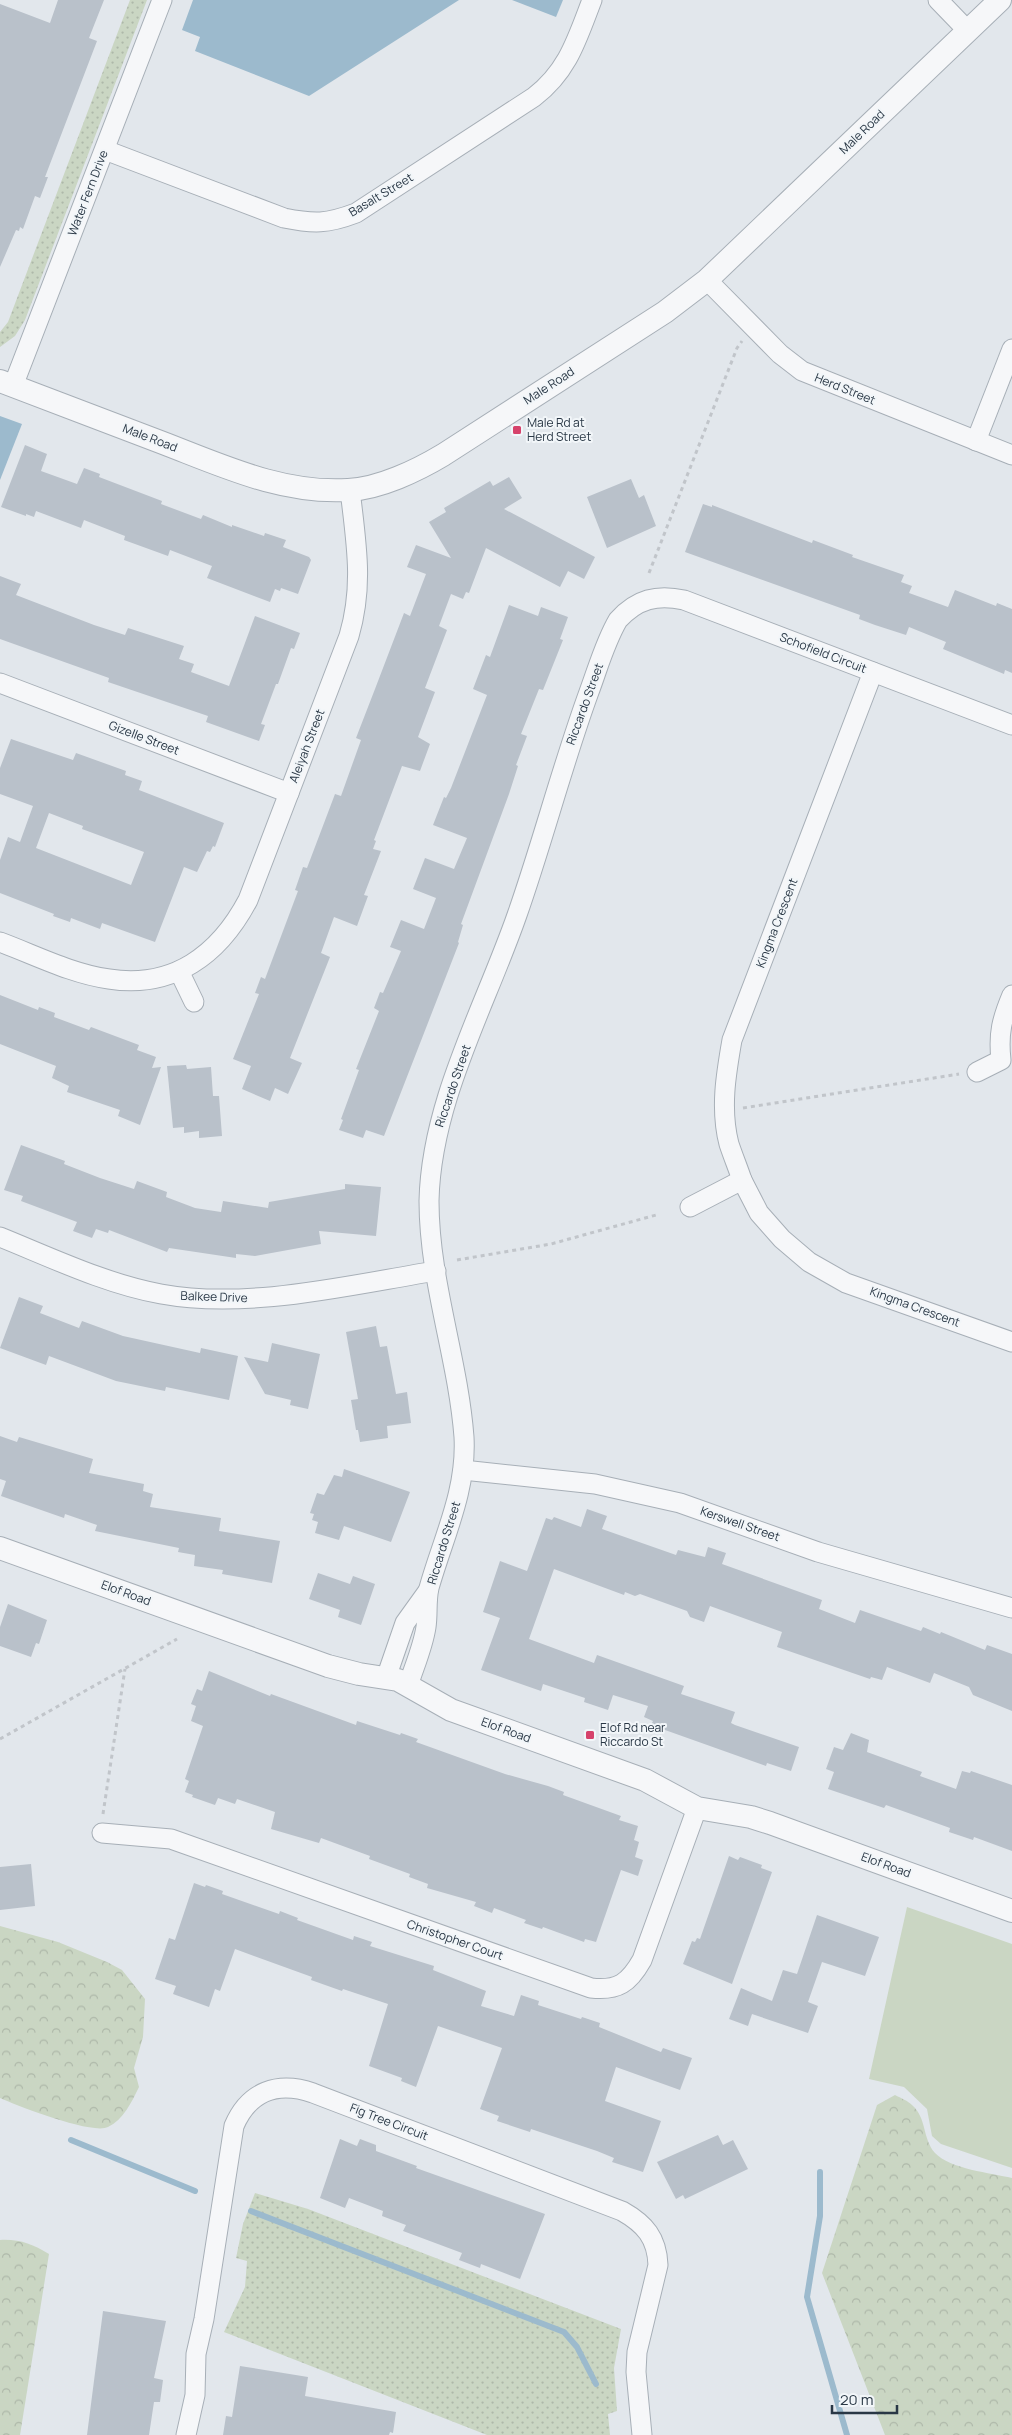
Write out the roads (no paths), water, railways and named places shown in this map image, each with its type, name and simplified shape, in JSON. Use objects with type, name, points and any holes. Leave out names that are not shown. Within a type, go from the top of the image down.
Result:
[{"type":"street","name":"Water Fern Drive","points":[[6,384],[105,150],[162,0]]},
{"type":"street","name":"Basalt Street","points":[[105,150],[284,218],[306,223],[332,222],[356,213],[551,84],[566,64],[592,0]]},
{"type":"street","points":[[938,0],[967,30]]},
{"type":"street","name":"Male Road","points":[[6,384],[267,481],[308,489],[350,490],[395,479],[424,466],[665,312],[707,280],[1000,0]]},
{"type":"street","name":"Herd Street","points":[[707,280],[780,354],[802,371],[1012,455]]},
{"type":"street","points":[[976,441],[1012,349]]},
{"type":"street","name":"Aleiyah Street","points":[[0,942],[80,972],[109,979],[137,980],[180,970],[215,947],[235,925],[248,900],[349,636],[357,608],[358,576],[350,490]]},
{"type":"street","name":"Schofield Circuit","points":[[633,606],[657,596],[684,600],[1012,726]]},
{"type":"street","name":"Riccardo Street","points":[[408,1686],[426,1628],[428,1591],[450,1529],[463,1470],[464,1439],[459,1402],[430,1233],[429,1199],[439,1124],[451,1086],[518,914],[558,778],[602,656],[618,620],[633,606]]},
{"type":"street","name":"Kingma Crescent","points":[[873,672],[732,1040],[725,1081],[725,1112],[729,1142],[742,1180],[759,1213],[782,1239],[809,1262],[846,1282],[1012,1342]]},
{"type":"street","name":"Gizelle Street","points":[[0,684],[289,793]]},
{"type":"street","points":[[180,970],[194,1002]]},
{"type":"street","points":[[976,1072],[1007,1067],[998,1039],[1002,1020],[1012,994]]},
{"type":"street","points":[[690,1207],[742,1180]]},
{"type":"street","name":"Balkee Drive","points":[[0,1237],[121,1284],[161,1294],[206,1299],[247,1300],[436,1271]]},
{"type":"street","name":"Kerswell Street","points":[[463,1470],[595,1484],[680,1503],[818,1552],[1012,1608]]},
{"type":"street","name":"Elof Road","points":[[0,1548],[328,1666],[359,1674],[386,1678],[408,1686],[450,1710],[645,1780],[697,1808],[751,1817],[770,1823],[1012,1911]]},
{"type":"street","name":"Riccardo Street","points":[[386,1678],[405,1622],[428,1591]]},
{"type":"street","name":"Christopher Court","points":[[103,1824],[170,1839],[591,1988],[606,1990],[622,1984],[633,1976],[642,1960],[697,1808]]},
{"type":"street","name":"Fig Tree Circuit","points":[[186,2435],[195,2395],[196,2354],[204,2319],[234,2126],[241,2111],[256,2097],[270,2090],[298,2087],[622,2211],[646,2227],[657,2250],[658,2265],[637,2352],[636,2372],[642,2435]]},
{"type":"water","points":[[193,0],[459,0],[309,96],[195,51],[200,37],[182,30]]},
{"type":"water","points":[[512,0],[563,0],[556,17]]},
{"type":"water","points":[[0,416],[22,424],[0,480]]},
{"type":"waterway","points":[[71,2140],[195,2191]]},
{"type":"waterway","points":[[820,2172],[820,2216],[807,2297],[847,2435]]},
{"type":"waterway","points":[[251,2211],[564,2332],[577,2347],[596,2384]]},
{"type":"place","name":"Male Rd at Herd Street","points":[[517,430]]},
{"type":"place","name":"Elof Rd near Riccardo St","points":[[590,1735]]}]
